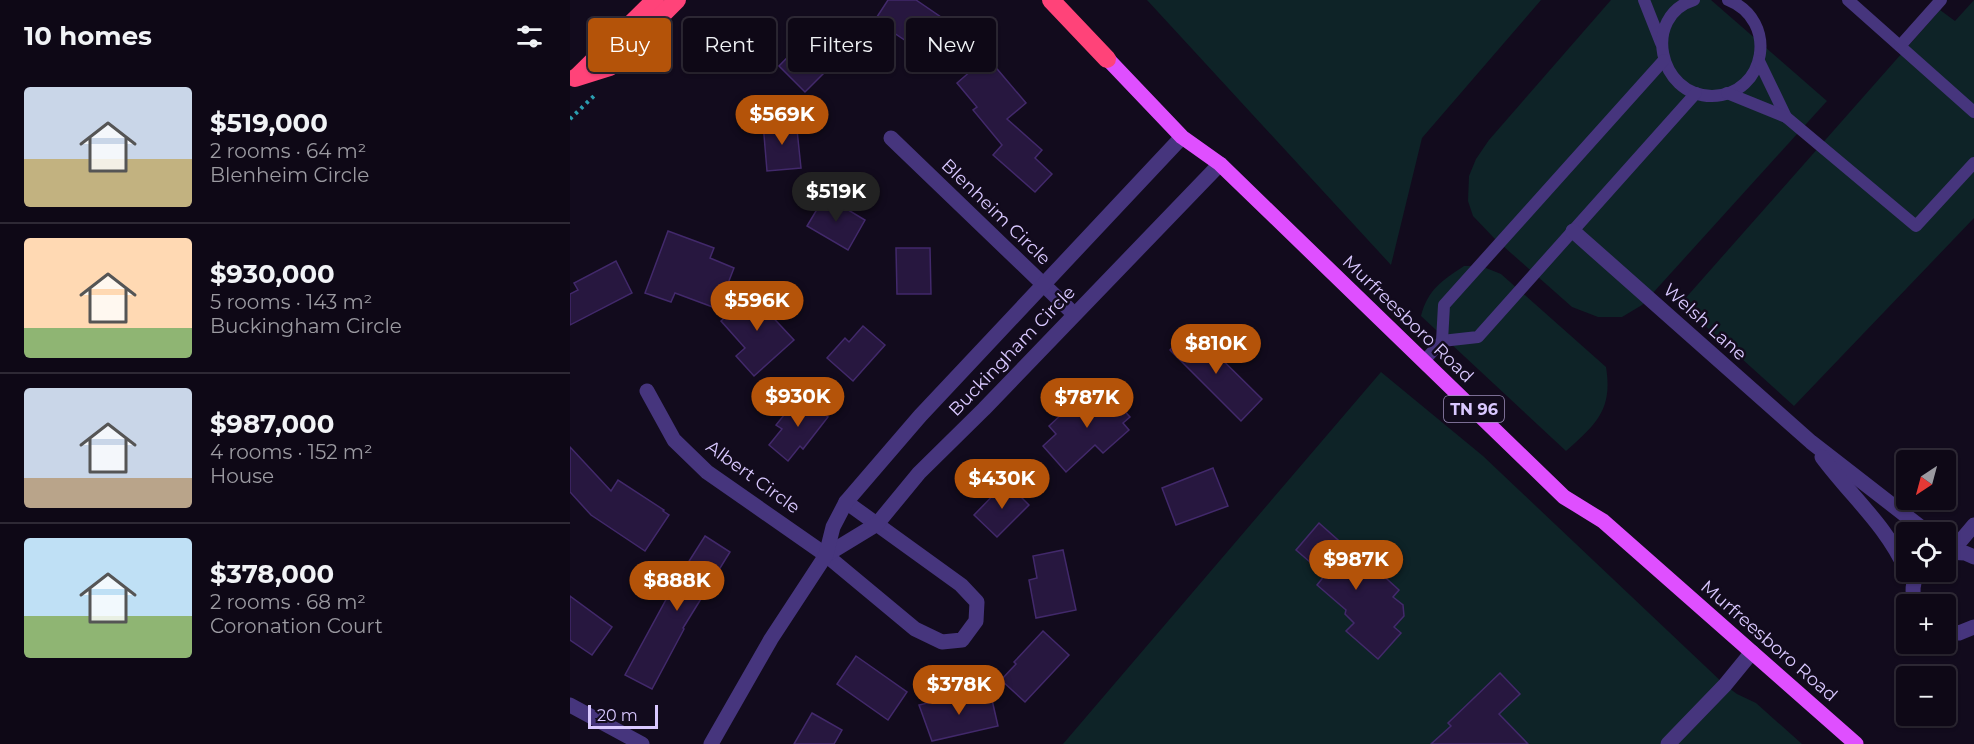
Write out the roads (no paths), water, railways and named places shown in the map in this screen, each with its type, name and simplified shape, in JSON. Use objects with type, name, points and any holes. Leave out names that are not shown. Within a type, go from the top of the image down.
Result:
[{"type":"highway","points":[[572,81],[655,0]]},
{"type":"highway","points":[[572,81],[610,67],[677,0]]},
{"type":"highway","points":[[1051,0],[1107,59]]},
{"type":"main road","name":"Murfreesboro Road","points":[[1056,0],[1107,59],[1182,137],[1220,164],[1564,496],[1603,521],[1856,744]]},
{"type":"street","name":"Buckingham Circle","points":[[711,744],[771,639],[826,555],[833,527],[846,502],[921,416],[1182,137]]},
{"type":"street","name":"Blenheim Circle","points":[[891,138],[1074,314]]},
{"type":"street","name":"Buckingham Circle","points":[[826,555],[877,524],[920,473],[1220,164]]},
{"type":"street","name":"Welsh Lane","points":[[1573,231],[1811,442],[1913,522]]},
{"type":"street","name":"Albert Circle","points":[[647,391],[674,440],[707,472],[826,555],[915,629],[942,642],[962,639],[976,621],[977,602],[961,585],[877,524]]},
{"type":"street","name":"Welsh Lane","points":[[1811,442],[1844,486],[1896,548]]},
{"type":"street","points":[[846,502],[877,524]]},
{"type":"street","points":[[1956,542],[1974,525]]},
{"type":"street","points":[[1956,552],[1974,557]]},
{"type":"street","points":[[1956,633],[1973,628]]},
{"type":"street","points":[[1668,744],[1725,685],[1752,652]]},
{"type":"street","points":[[570,705],[642,744]]},
{"type":"lane","points":[[1644,0],[1662,43],[1664,60],[1671,75],[1682,86],[1696,93],[1712,96],[1727,93],[1741,86],[1752,75],[1759,61],[1761,45],[1758,30],[1750,15],[1728,0]]},
{"type":"lane","points":[[1662,43],[1665,27],[1675,12],[1694,0]]},
{"type":"lane","points":[[1848,0],[1974,112]]},
{"type":"lane","points":[[1900,46],[1941,0]]},
{"type":"lane","points":[[1424,362],[1442,341],[1444,305],[1664,60]]},
{"type":"lane","points":[[1759,61],[1786,117]]},
{"type":"lane","points":[[1442,341],[1478,336],[1696,93]]},
{"type":"lane","points":[[1727,93],[1786,117],[1916,226],[1974,163]]}]
